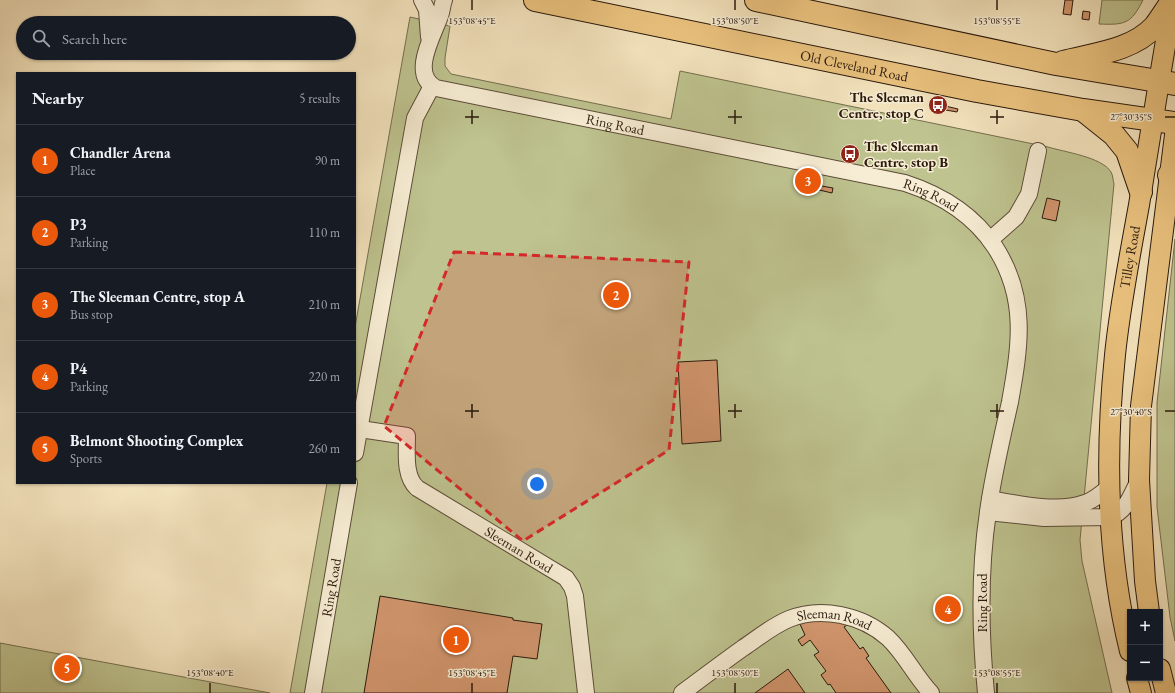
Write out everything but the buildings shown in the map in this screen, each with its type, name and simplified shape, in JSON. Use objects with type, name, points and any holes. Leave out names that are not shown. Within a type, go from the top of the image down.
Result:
[{"type":"highway","name":"Old Cleveland Road","points":[[535,0],[977,91],[1083,110],[1175,122]]},
{"type":"highway","points":[[756,0],[1056,64],[1167,83]]},
{"type":"highway","points":[[1056,64],[1120,48],[1142,37],[1155,25],[1173,0]]},
{"type":"highway","points":[[1083,110],[1114,135],[1127,151],[1141,192]]},
{"type":"main road","name":"Tilley Road","points":[[1129,645],[1118,589],[1110,517],[1108,488],[1110,416],[1115,353],[1152,120],[1167,83],[1173,0]]},
{"type":"main road","name":"Tilley Road","points":[[1149,609],[1145,581],[1139,480],[1140,428],[1143,374],[1172,172],[1175,134]]},
{"type":"main road","points":[[1138,681],[1141,693]]},
{"type":"main road","points":[[1163,681],[1166,693]]},
{"type":"lane","points":[[356,448],[416,118],[432,86],[424,72],[429,39],[427,10],[422,0]]},
{"type":"lane","points":[[429,39],[440,16],[444,0]]},
{"type":"lane","name":"Ring Road","points":[[432,86],[905,183],[938,196],[971,219],[990,240],[1007,269],[1016,294],[1020,324],[1018,358],[989,506],[984,544],[981,602],[986,693]]},
{"type":"lane","points":[[990,240],[1016,217],[1029,194],[1038,151]]},
{"type":"lane","name":"Sleeman Road","points":[[360,429],[407,436],[408,472],[413,485],[561,574],[570,583],[575,596],[586,693]]},
{"type":"lane","name":"Tilley Road","points":[[1110,517],[1126,507],[1139,480]]},
{"type":"lane","name":"Ring Road","points":[[313,693],[349,484]]},
{"type":"lane","points":[[989,506],[1025,505],[1068,507],[1090,502],[1108,488]]},
{"type":"lane","points":[[989,506],[1044,518],[1110,517]]},
{"type":"lane","name":"Sleeman Road","points":[[682,693],[780,623],[800,616],[819,614],[848,616],[874,628],[895,646],[931,693]]},
{"type":"highlighted area","points":[[454,252],[689,262],[669,450],[523,541],[384,426]]},
{"type":"green space","points":[[1102,0],[1143,0],[1135,14],[1126,21],[1115,24],[1099,24]]},
{"type":"green space","points":[[410,17],[450,26],[445,66],[451,74],[671,119],[680,71],[1048,147],[1100,162],[1112,173],[1114,184],[1080,540],[1082,561],[1112,693],[290,693],[327,484],[356,484],[356,321]]},
{"type":"green space","points":[[1175,239],[1175,641],[1170,617],[1157,507],[1157,403]]},
{"type":"green space","points":[[0,643],[270,693],[0,693]]},
{"type":"place","name":"The Sleeman Centre, stop C","points":[[938,105]]},
{"type":"place","name":"The Sleeman Centre, stop B","points":[[850,154]]},
{"type":"place","name":"The Sleeman Centre, stop A","points":[[808,181]]},
{"type":"place","name":"P3","points":[[616,295]]},
{"type":"place","name":"P4","points":[[948,609]]},
{"type":"place","name":"Chandler Arena","points":[[456,640]]},
{"type":"place","name":"Belmont Shooting Complex","points":[[67,668]]}]
